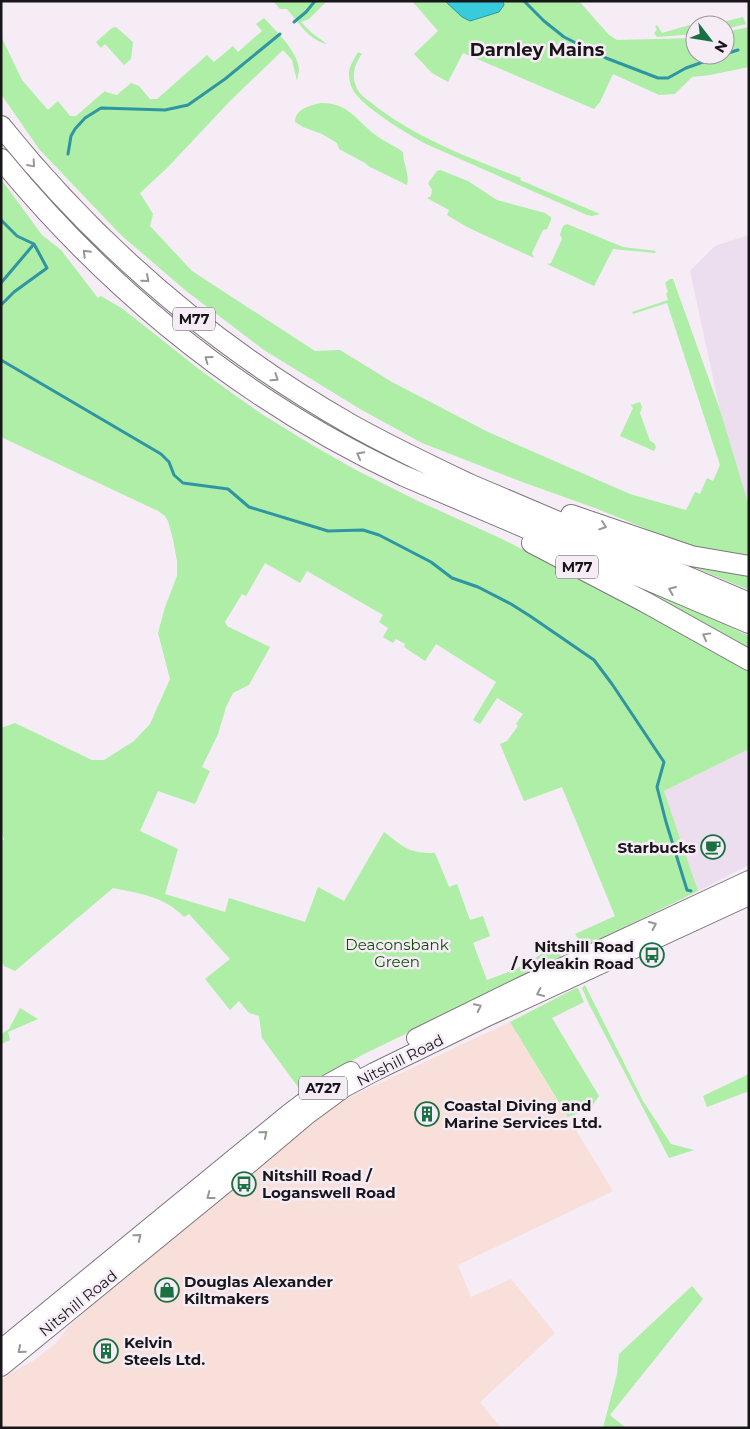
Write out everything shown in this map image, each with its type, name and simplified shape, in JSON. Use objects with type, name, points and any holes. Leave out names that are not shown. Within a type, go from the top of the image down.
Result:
[{"type":"highway","name":"M77","points":[[1,126],[47,181],[89,226],[133,268],[204,327],[296,392],[353,426],[425,464],[526,509],[749,603]]},
{"type":"highway","name":"M77","points":[[1,159],[45,210],[137,302],[196,350],[260,396],[310,428],[404,476],[749,623]]},
{"type":"highway","name":"M77","points":[[425,464],[668,549],[710,560],[749,566]]},
{"type":"highway","name":"M77","points":[[404,476],[645,602],[749,660]]},
{"type":"main road","name":"Nitshill Road","points":[[1,1349],[288,1114],[330,1083],[366,1062],[524,985],[749,880]]},
{"type":"main road","name":"Nitshill Road","points":[[1,1368],[306,1116],[344,1088],[479,1021],[749,896]]},
{"type":"shaded area","points":[[749,235],[749,506],[720,410],[690,271],[715,246]]},
{"type":"shaded area","points":[[749,749],[749,865],[698,891],[664,791]]},
{"type":"shaded area","points":[[510,1022],[613,1191],[458,1265],[471,1297],[511,1279],[555,1333],[480,1402],[501,1428],[1,1428],[1,1381],[9,1374],[36,1359],[56,1343],[69,1326],[90,1307],[322,1116],[344,1100]]},
{"type":"green space","points":[[273,1],[327,1],[309,19],[301,22],[327,44],[315,39],[287,9],[280,9]]},
{"type":"green space","points":[[412,1],[445,1],[462,17],[470,21],[504,5],[503,1],[579,1],[608,34],[617,40],[685,38],[685,65],[735,65],[735,30],[749,27],[749,67],[692,77],[675,94],[659,95],[613,74],[600,102],[594,109],[463,53],[448,82],[432,73],[414,54],[438,31]]},
{"type":"green space","points":[[743,17],[746,24],[735,27],[735,19]]},
{"type":"green space","points":[[264,18],[286,42],[295,56],[299,70],[297,81],[292,60],[283,50],[140,193],[153,214],[150,226],[192,271],[315,351],[340,350],[392,382],[488,432],[630,494],[686,510],[695,492],[700,494],[707,478],[713,481],[720,465],[667,303],[633,314],[632,312],[668,300],[665,283],[673,279],[720,410],[749,506],[749,556],[698,548],[422,443],[360,409],[264,350],[185,290],[121,235],[39,149],[1,94],[1,36],[22,80],[48,110],[58,101],[70,116],[76,116],[105,91],[117,95],[131,83],[139,86],[150,99],[157,99],[207,55],[214,62],[233,46],[238,52],[262,31],[256,24]]},
{"type":"green space","points":[[657,25],[662,33],[685,26],[685,35],[657,37],[654,33],[657,30],[655,26]]},
{"type":"green space","points":[[116,27],[133,42],[131,59],[124,65],[105,44],[101,48],[96,42],[112,28]]},
{"type":"green space","points":[[358,52],[362,54],[357,61],[354,74],[357,89],[366,99],[391,117],[445,147],[521,178],[520,180],[600,214],[587,215],[426,144],[385,119],[364,103],[351,86],[349,70]]},
{"type":"green space","points":[[321,103],[346,109],[377,136],[403,152],[408,177],[407,185],[339,149],[337,143],[322,134],[295,122],[301,111],[308,106]]},
{"type":"green space","points":[[440,170],[468,181],[497,200],[545,213],[551,217],[547,229],[543,230],[532,253],[534,258],[467,227],[447,215],[449,210],[427,198],[431,196],[432,190],[428,183],[437,171]]},
{"type":"green space","name":"Deaconsbank Green","points":[[1,179],[42,235],[61,250],[98,298],[101,296],[123,309],[200,370],[260,413],[356,470],[418,501],[500,538],[595,586],[749,670],[749,749],[664,791],[698,891],[594,942],[585,943],[581,941],[575,934],[615,916],[562,787],[524,801],[500,744],[507,741],[518,726],[516,724],[523,714],[497,698],[480,724],[473,720],[496,682],[436,644],[425,661],[404,647],[405,644],[396,639],[393,643],[383,637],[388,628],[379,622],[383,615],[307,571],[300,583],[265,563],[246,596],[242,594],[225,622],[227,626],[270,647],[249,685],[233,693],[226,707],[218,734],[202,767],[210,771],[195,804],[158,791],[140,831],[178,849],[165,894],[225,912],[229,898],[305,922],[318,887],[344,901],[384,832],[413,851],[435,853],[449,887],[457,884],[470,920],[483,916],[490,936],[473,943],[487,980],[514,970],[555,944],[562,958],[360,1056],[301,1091],[262,1038],[259,1016],[249,1013],[239,1001],[230,1010],[205,979],[230,959],[189,914],[184,917],[160,900],[113,888],[15,971],[4,966],[1,961],[1,841],[4,840],[1,829],[1,728],[15,723],[92,760],[104,760],[134,741],[150,724],[170,679],[158,633],[165,607],[177,576],[177,561],[168,521],[158,511],[1,437]]},
{"type":"green space","points":[[567,224],[623,247],[656,251],[655,253],[613,249],[594,286],[547,264],[551,263],[562,239],[560,234],[563,226]]},
{"type":"green space","points":[[640,402],[642,407],[640,413],[650,441],[656,447],[654,451],[620,436],[633,408],[631,405]]},
{"type":"green space","points":[[688,565],[749,570],[749,590]]},
{"type":"green space","points":[[623,581],[749,636],[749,655]]},
{"type":"green space","points":[[585,985],[643,1101],[671,1144],[694,1150],[669,1158],[589,1004],[582,988]]},
{"type":"green space","points":[[578,988],[584,1002],[552,1018],[599,1096],[590,1109],[568,1117],[510,1022]]},
{"type":"green space","points":[[20,1008],[38,1019],[8,1032],[10,1040],[1,1044],[1,1034],[9,1029]]},
{"type":"green space","points":[[749,1074],[749,1091],[707,1107],[703,1096]]},
{"type":"green space","points":[[692,1286],[703,1299],[610,1415],[626,1428],[603,1428],[617,1374],[619,1354]]},
{"type":"water","points":[[445,1],[503,1],[504,5],[499,12],[470,21],[462,17]]},
{"type":"waterway","points":[[294,22],[315,1]]},
{"type":"waterway","points":[[524,1],[564,37],[606,58],[658,78],[668,78],[695,65]]},
{"type":"waterway","points":[[68,154],[71,136],[75,129],[85,118],[101,108],[165,110],[188,105],[225,79],[280,34]]},
{"type":"waterway","points":[[1,220],[17,236],[34,244],[47,268],[14,292],[1,305]]},
{"type":"waterway","points":[[1,283],[34,244]]},
{"type":"waterway","points":[[1,360],[161,454],[169,462],[174,475],[183,483],[228,489],[249,507],[328,531],[363,530],[379,535],[431,562],[452,578],[478,587],[511,604],[594,660],[664,762],[657,787],[687,890],[691,891]]},
{"type":"place","name":"Starbucks","points":[[713,847]]},
{"type":"place","name":"Nitshill Road / Kyleakin Road","points":[[652,955]]},
{"type":"place","name":"Coastal Diving and Marine Services Ltd.","points":[[427,1114]]},
{"type":"place","name":"Nitshill Road / Loganswell Road","points":[[244,1184]]},
{"type":"place","name":"Douglas Alexander Kiltmakers","points":[[167,1290]]},
{"type":"place","name":"Kelvin Steels Ltd.","points":[[106,1351]]},
{"type":"district","name":"Darnley Mains","points":[[537,50]]}]
